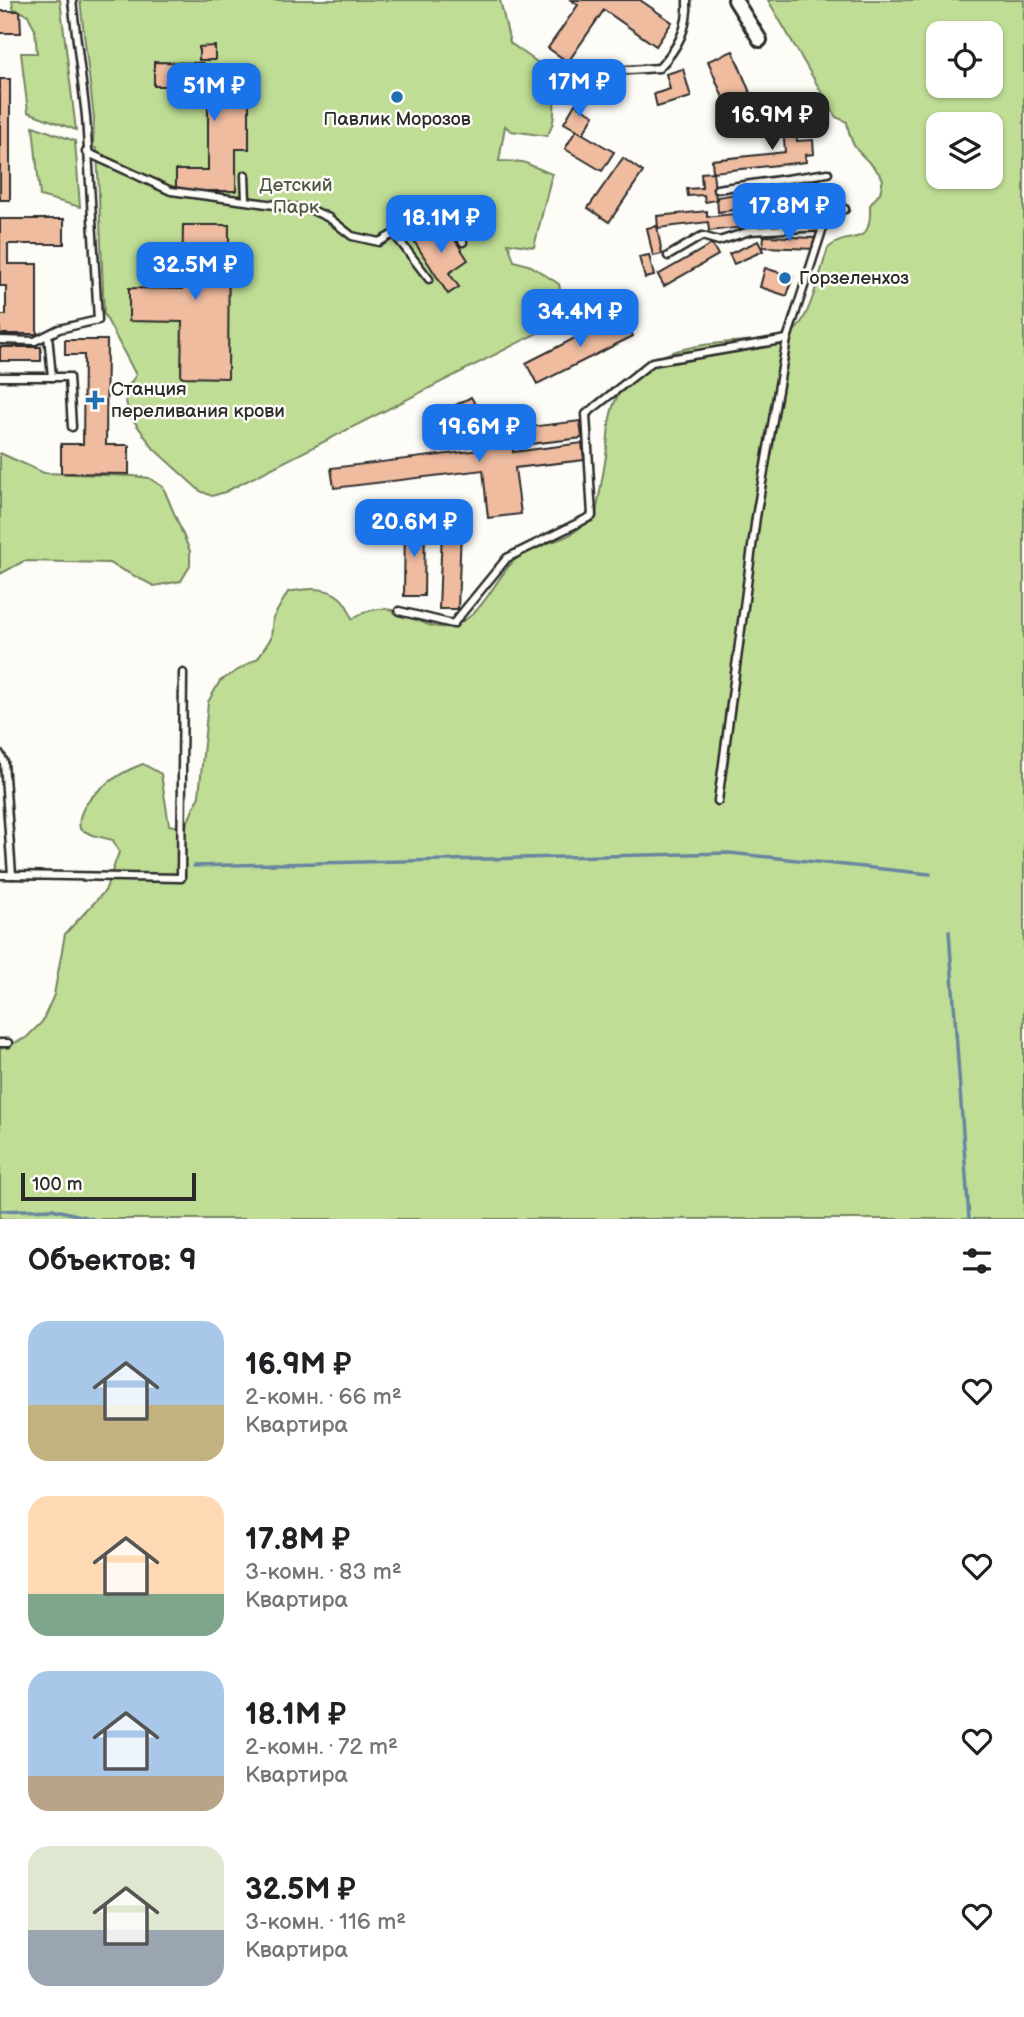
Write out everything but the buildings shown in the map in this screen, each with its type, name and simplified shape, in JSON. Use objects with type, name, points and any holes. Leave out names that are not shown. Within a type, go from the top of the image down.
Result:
[{"type":"street","points":[[734,0],[760,40]]},
{"type":"lane","points":[[0,340],[35,341],[59,329],[98,320],[86,152],[86,116],[72,0]]},
{"type":"lane","points":[[583,73],[659,68],[674,52],[684,31],[687,0]]},
{"type":"lane","points":[[86,152],[171,191],[312,210],[329,218],[352,236],[379,242],[413,223],[449,221],[463,242]]},
{"type":"lane","points":[[717,189],[828,173]]},
{"type":"lane","points":[[245,175],[246,200]]},
{"type":"lane","points":[[718,801],[755,517],[787,339],[828,212],[845,209]]},
{"type":"lane","points":[[668,256],[702,236],[719,241],[750,231],[823,227]]},
{"type":"lane","points":[[395,235],[429,279]]},
{"type":"lane","points":[[48,335],[52,377]]},
{"type":"lane","points":[[399,611],[453,624],[507,558],[592,516],[586,414],[652,362],[787,339]]},
{"type":"lane","points":[[0,377],[69,377],[72,427]]},
{"type":"lane","points":[[0,875],[181,878],[183,673]]},
{"type":"lane","points":[[0,754],[4,762],[12,875]]},
{"type":"green space","points":[[12,0],[60,0],[76,130],[28,112],[21,53],[37,53],[35,30],[28,15],[13,8]]},
{"type":"green space","name":"Детский Парк","points":[[80,0],[500,0],[510,43],[557,76],[553,121],[547,136],[511,131],[505,126],[499,161],[523,162],[552,174],[534,247],[508,243],[514,261],[531,266],[559,284],[563,304],[555,324],[225,492],[212,496],[200,491],[154,449],[129,414],[124,392],[136,375],[104,314],[97,149],[93,147],[94,118]]},
{"type":"green space","points":[[768,0],[1024,0],[1024,1219],[0,1219],[0,1049],[26,1038],[42,1022],[54,995],[65,934],[105,891],[119,852],[113,840],[80,829],[80,818],[91,798],[111,780],[143,764],[161,774],[169,825],[185,828],[199,796],[208,702],[220,681],[258,658],[271,638],[273,618],[288,592],[309,589],[328,591],[342,600],[352,619],[368,611],[383,609],[429,625],[454,625],[479,608],[503,574],[521,555],[570,535],[596,515],[611,413],[627,381],[642,368],[677,351],[717,343],[773,339],[793,332],[807,312],[828,248],[858,237],[867,228],[870,205],[880,193],[883,179],[856,149],[847,122],[836,117]]},
{"type":"green space","points":[[33,126],[75,141],[80,207],[40,196]]},
{"type":"green space","points":[[0,453],[44,473],[133,476],[149,478],[163,487],[190,551],[190,566],[181,581],[154,586],[109,563],[24,561],[0,574]]},
{"type":"waterway","points":[[194,866],[729,853],[930,874]]},
{"type":"waterway","points":[[949,931],[969,1219]]},
{"type":"waterway","points":[[0,1211],[52,1209],[93,1219]]},
{"type":"place","name":"Павлик Морозов","points":[[397,97]]},
{"type":"place","name":"Горзеленхоз","points":[[785,278]]},
{"type":"place","name":"Станция переливания крови","points":[[95,400]]}]
